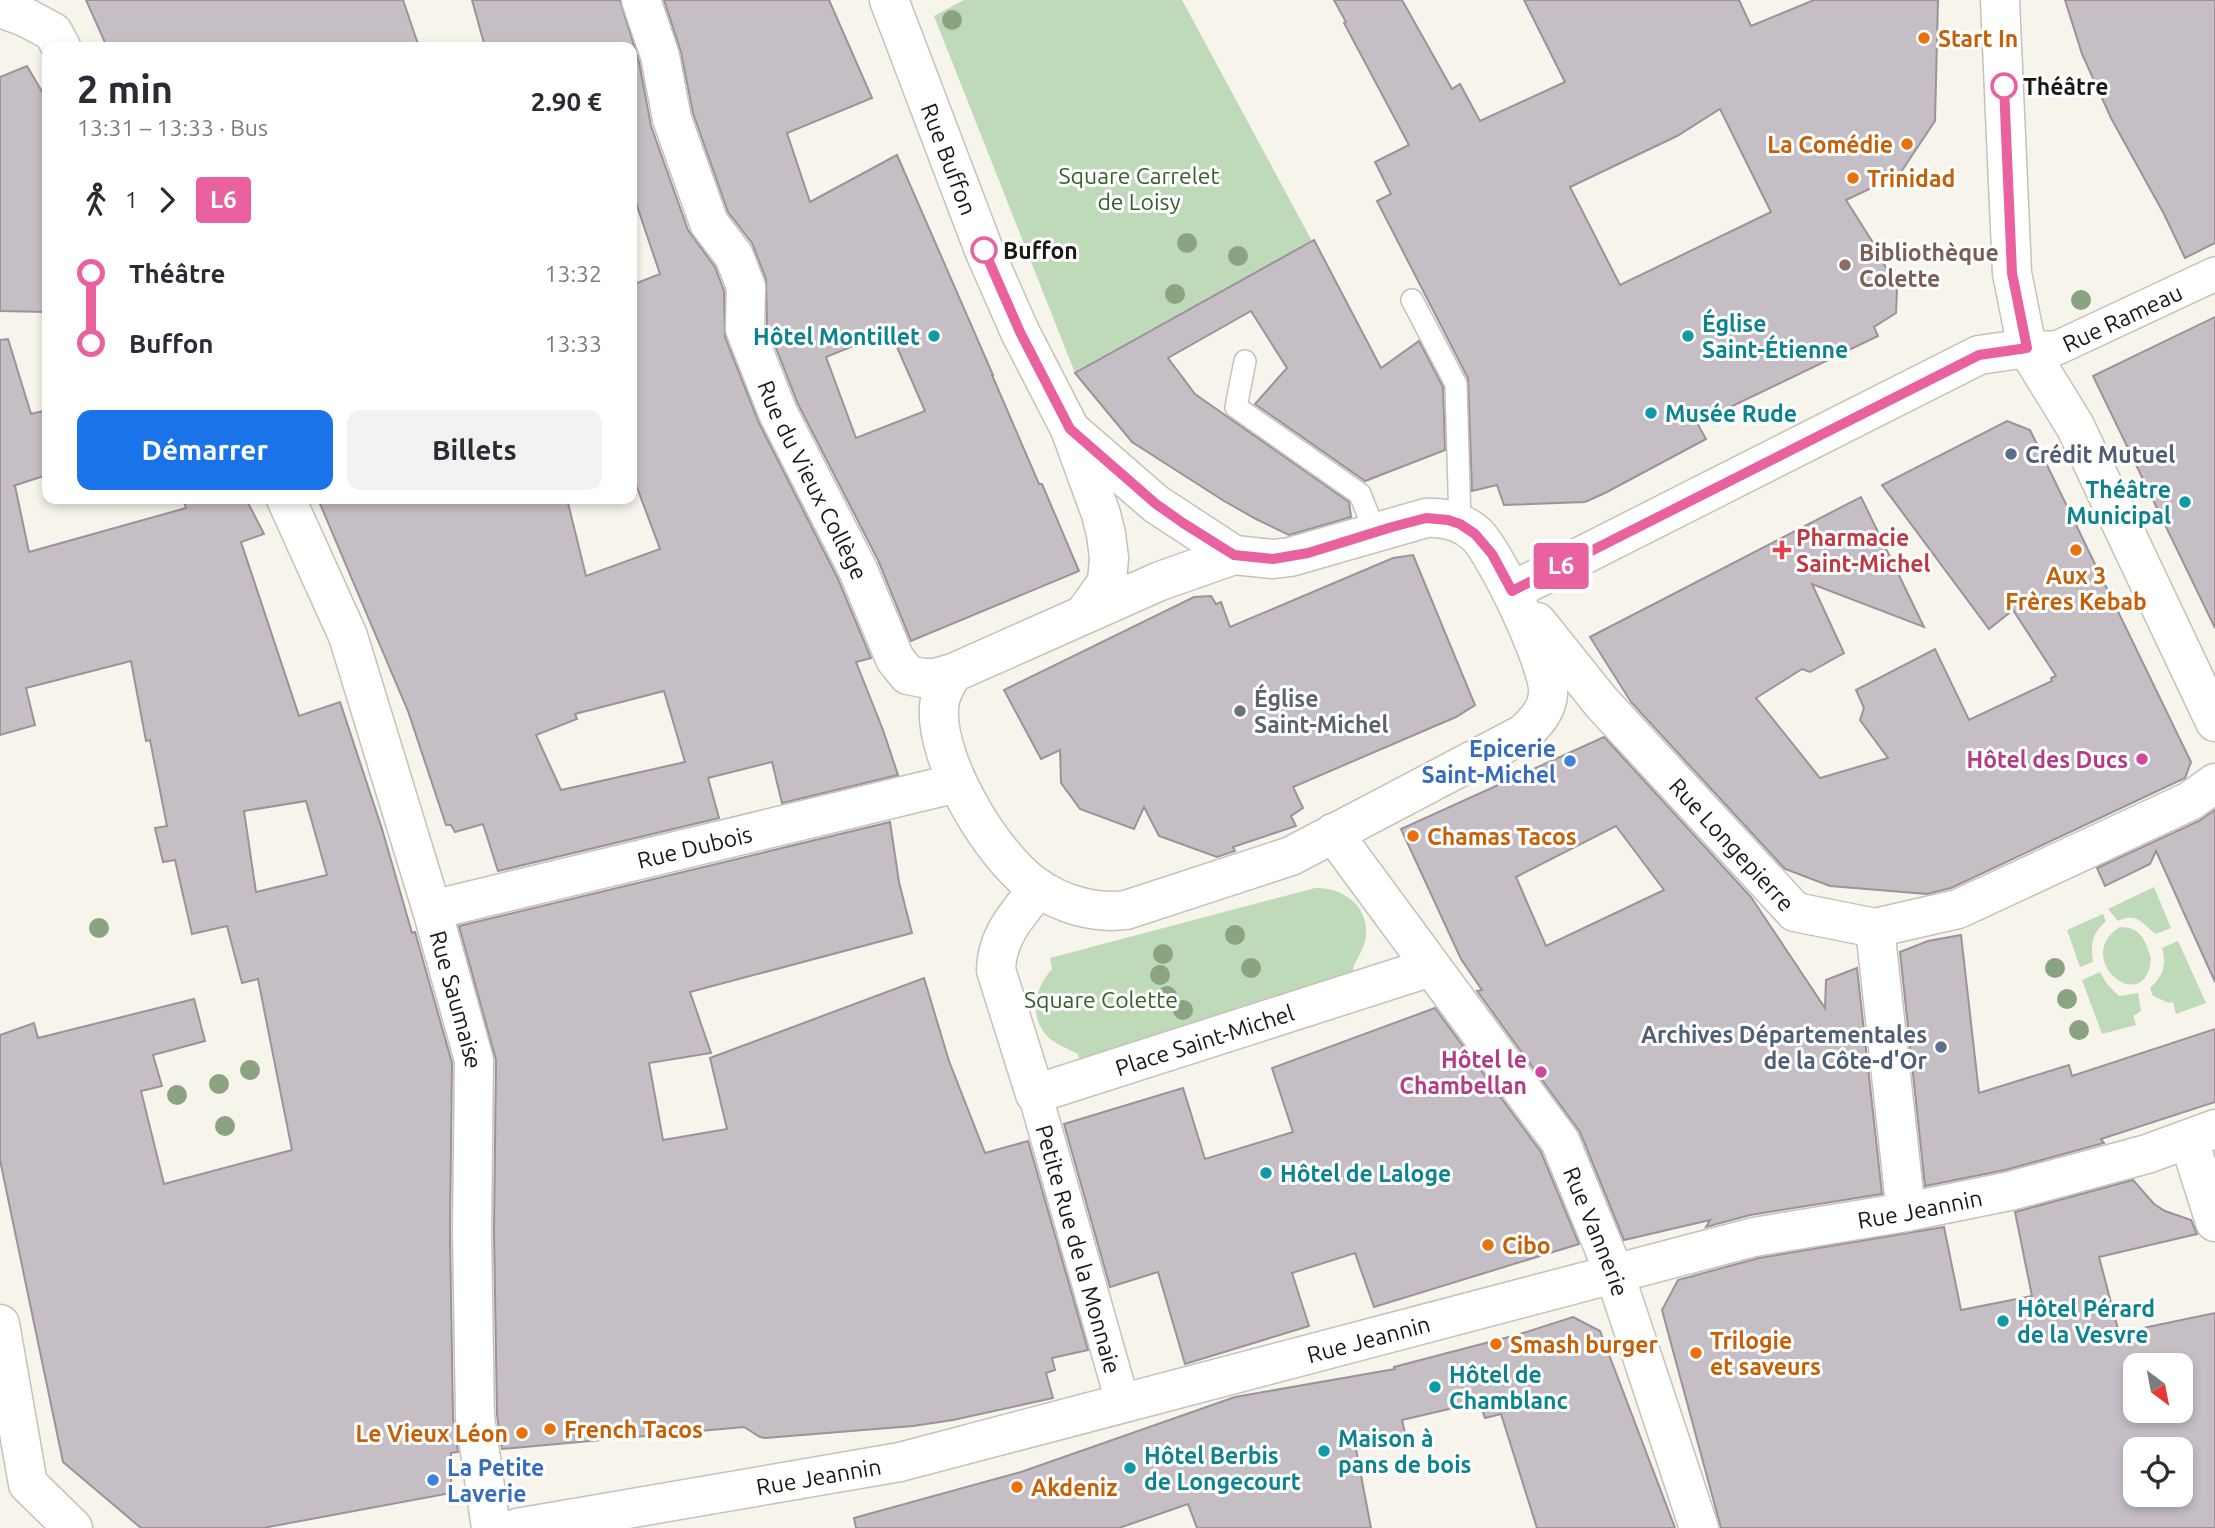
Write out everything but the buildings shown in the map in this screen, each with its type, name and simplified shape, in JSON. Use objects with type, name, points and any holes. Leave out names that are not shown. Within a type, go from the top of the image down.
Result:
[{"type":"street","name":"Rue du Vieux Collège","points":[[641,0],[660,56],[672,119],[709,223],[734,256],[746,287],[745,330],[778,413],[858,570],[895,659],[908,675],[935,678],[953,673]]},
{"type":"street","points":[[2000,0],[2012,273],[2027,348],[2075,426],[2215,722]]},
{"type":"street","name":"Rue Buffon","points":[[897,3],[984,250],[1020,332],[1070,429],[1101,514],[1109,558],[1107,582],[1086,613]]},
{"type":"street","points":[[0,8],[25,17],[53,32],[58,42]]},
{"type":"street","name":"Rue Rameau","points":[[2027,348],[2057,348],[2215,274]]},
{"type":"street","points":[[1512,591],[1979,355],[2027,348]]},
{"type":"street","name":"Rue Buffon","points":[[1070,429],[1156,504],[1234,555]]},
{"type":"street","name":"Rue Saumaise","points":[[288,504],[348,636],[432,911],[474,1060],[472,1232],[475,1417],[491,1528]]},
{"type":"street","points":[[1426,518],[1437,518],[1460,524],[1475,534],[1492,554],[1512,591],[1546,678],[1549,693],[1545,708],[1537,721],[1523,734],[1291,856],[1126,910],[1108,912],[1088,909],[1038,888],[1003,856],[957,783],[944,745],[939,719],[941,694],[953,673],[1086,613],[1160,581],[1234,555],[1273,559],[1290,557],[1426,518]]},
{"type":"street","name":"Rue Longepierre","points":[[1512,591],[1601,702],[1796,912],[1875,928],[1958,909],[2190,801],[2215,783]]},
{"type":"street","name":"Rue Dubois","points":[[432,911],[957,783]]},
{"type":"street","points":[[1333,833],[1431,967]]},
{"type":"street","points":[[1035,1094],[996,970],[996,954],[1001,938],[1038,888]]},
{"type":"street","points":[[1875,928],[1906,1212]]},
{"type":"street","name":"Place Saint-Michel","points":[[1035,1094],[1431,967]]},
{"type":"street","name":"Rue Vannerie","points":[[1431,967],[1560,1142],[1615,1275],[1699,1528]]},
{"type":"street","name":"Petite Rue de la Monnaie","points":[[1035,1094],[1123,1404]]},
{"type":"street","points":[[2202,1134],[2215,1222]]},
{"type":"street","name":"Rue Jeannin","points":[[517,1528],[900,1462],[1754,1237],[1906,1212],[2010,1191],[2147,1154],[2202,1134]]},
{"type":"street","points":[[0,1324],[28,1484],[72,1528]]},
{"type":"lane","points":[[1412,300],[1456,384],[1460,524]]},
{"type":"lane","points":[[1245,360],[1236,407],[1360,494],[1375,532]]},
{"type":"green space","name":"Square Carrelet de Loisy","points":[[964,0],[1182,0],[1312,241],[1075,373],[934,16]]},
{"type":"green space","points":[[2154,887],[2171,928],[2156,934],[2135,918],[2118,921],[2108,909]]},
{"type":"green space","name":"Square Colette","points":[[1315,888],[1336,891],[1346,896],[1354,902],[1364,919],[1365,941],[1352,978],[1080,1060],[1078,1054],[1049,1038],[1042,1030],[1036,1003],[1041,985],[1052,969],[1050,958]]},
{"type":"green space","points":[[2103,914],[2106,921],[2093,940],[2093,962],[2080,967],[2067,930]]},
{"type":"green space","points":[[2120,927],[2133,929],[2141,936],[2151,958],[2146,976],[2137,984],[2126,984],[2115,977],[2107,967],[2103,954],[2107,940]]},
{"type":"green space","points":[[2178,941],[2206,1003],[2176,1014],[2173,1002],[2169,1003],[2153,996],[2150,988],[2163,970],[2162,948]]},
{"type":"green space","points":[[2100,972],[2119,996],[2138,993],[2141,1011],[2133,1016],[2136,1025],[2102,1034],[2082,980]]},
{"type":"bus line","name":"L6","points":[[984,250],[1020,332],[1070,429],[1156,504],[1183,523],[1234,555],[1273,559],[1308,553],[1426,518],[1448,520],[1475,534],[1492,554],[1512,591],[1979,355],[2027,348],[2012,273],[2004,86]]},
{"type":"place","name":"Start In","points":[[1924,38]]},
{"type":"place","name":"Théâtre","points":[[2004,86]]},
{"type":"place","name":"La Comédie","points":[[1907,144]]},
{"type":"place","name":"Trinidad","points":[[1853,178]]},
{"type":"place","name":"Buffon","points":[[984,250]]},
{"type":"place","name":"Bibliothèque Colette","points":[[1845,265]]},
{"type":"place","name":"Hôtel Montillet","points":[[934,336]]},
{"type":"place","name":"Église Saint-Étienne","points":[[1688,336]]},
{"type":"place","name":"Musée Rude","points":[[1651,413]]},
{"type":"place","name":"Crédit Mutuel","points":[[2011,454]]},
{"type":"place","name":"Théâtre Municipal","points":[[2185,502]]},
{"type":"place","name":"Pharmacie Saint-Michel","points":[[1782,550]]},
{"type":"place","name":"Aux 3 Frères Kebab","points":[[2076,550]]},
{"type":"place","name":"Église Saint-Michel","points":[[1240,711]]},
{"type":"place","name":"Hôtel des Ducs","points":[[2142,759]]},
{"type":"place","name":"Epicerie Saint-Michel","points":[[1570,761]]},
{"type":"place","name":"Chamas Tacos","points":[[1413,836]]},
{"type":"place","name":"Archives Départementales de la Côte-d'Or","points":[[1941,1047]]},
{"type":"place","name":"Hôtel le Chambellan","points":[[1541,1072]]},
{"type":"place","name":"Hôtel de Laloge","points":[[1266,1173]]},
{"type":"place","name":"Cibo","points":[[1488,1245]]},
{"type":"place","name":"Hôtel Pérard de la Vesvre","points":[[2003,1321]]},
{"type":"place","name":"Smash burger","points":[[1496,1344]]},
{"type":"place","name":"Trilogie et saveurs","points":[[1696,1353]]},
{"type":"place","name":"Hôtel de Chamblanc","points":[[1435,1387]]},
{"type":"place","name":"French Tacos","points":[[550,1429]]},
{"type":"place","name":"Le Vieux Léon","points":[[522,1433]]},
{"type":"place","name":"Maison à pans de bois","points":[[1324,1451]]},
{"type":"place","name":"Hôtel Berbis de Longecourt","points":[[1130,1468]]},
{"type":"place","name":"La Petite Laverie","points":[[433,1480]]},
{"type":"place","name":"Akdeniz","points":[[1017,1487]]}]
